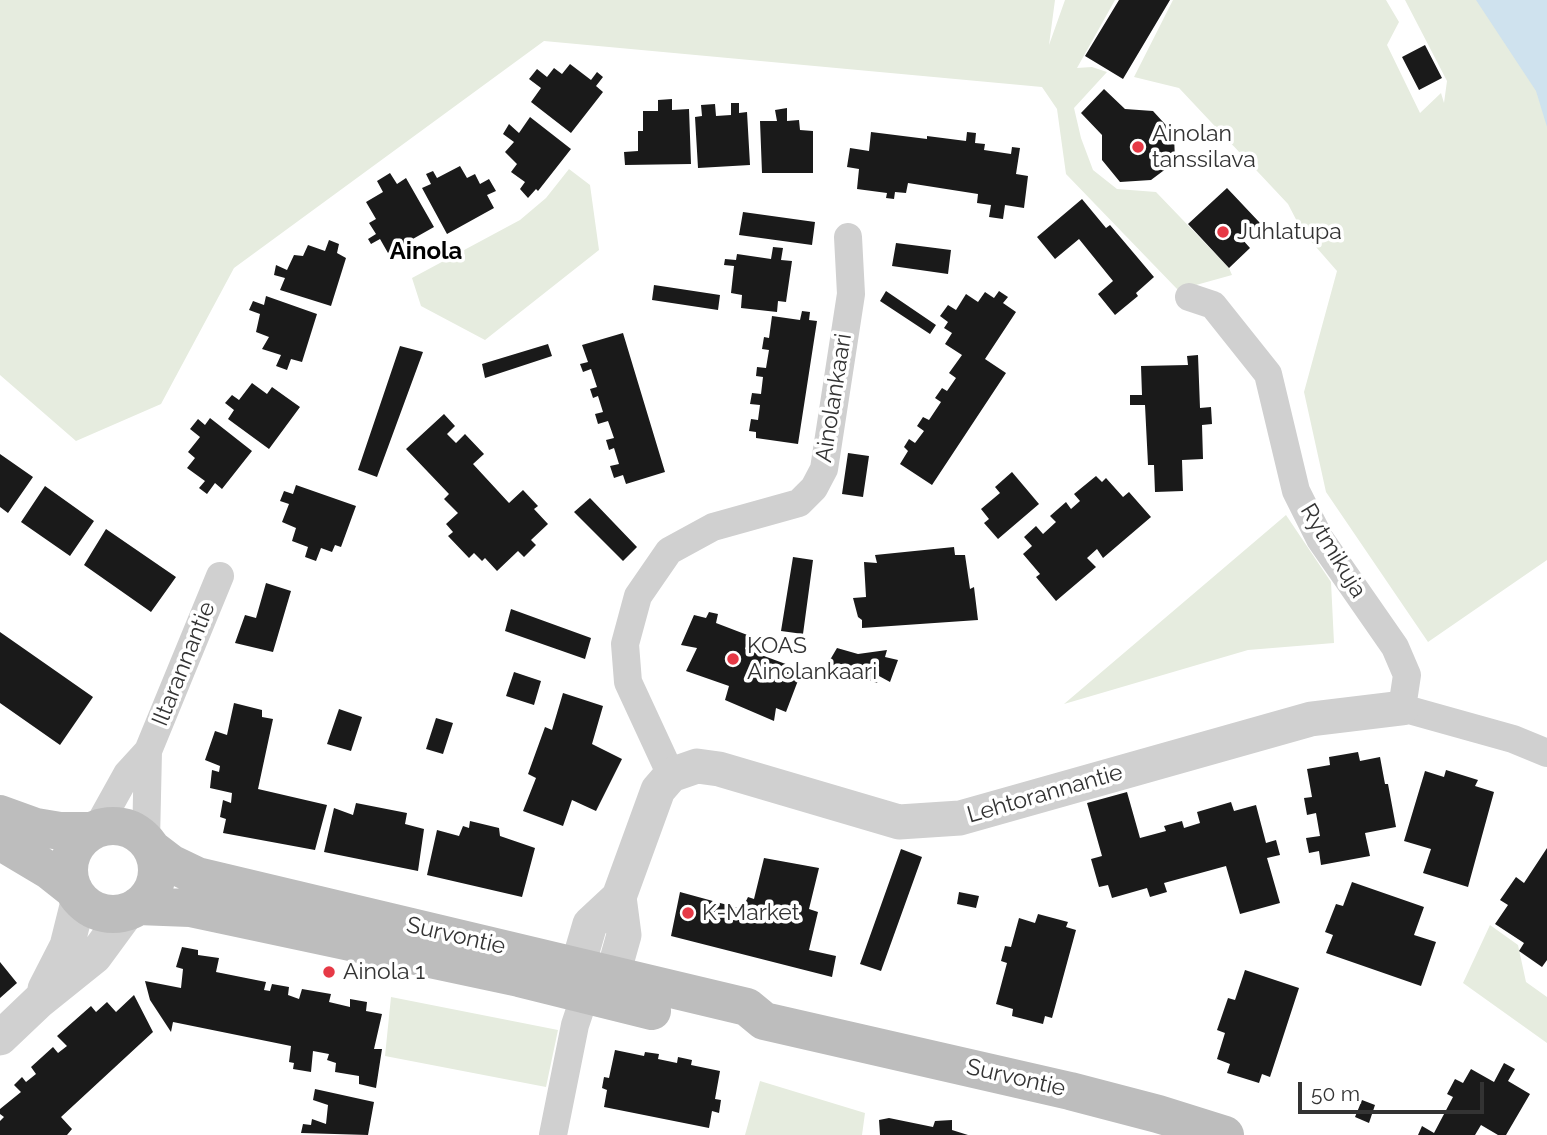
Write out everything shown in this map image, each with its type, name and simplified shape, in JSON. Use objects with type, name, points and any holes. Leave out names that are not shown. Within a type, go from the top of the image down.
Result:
[{"type":"main road","points":[[0,814],[36,827],[60,831],[95,830]]},
{"type":"main road","points":[[0,841],[50,871],[76,894],[96,911],[107,914],[133,909],[148,897],[157,873],[156,860],[149,844],[136,832],[111,825],[95,830],[81,839],[73,850],[69,863],[70,877],[76,894]]},
{"type":"main road","name":"Survontie","points":[[149,844],[172,864],[197,876],[592,978],[670,1015],[743,1027],[764,1020],[1070,1091],[1226,1135]]},
{"type":"main road","name":"Survontie","points":[[133,909],[190,908],[519,978],[592,978]]},
{"type":"street","name":"Ainolankaari","points":[[671,775],[628,682],[625,644],[638,596],[669,551],[713,527],[799,503],[814,488],[824,469],[851,295],[848,237]]},
{"type":"street","name":"Rytmikuja","points":[[1189,297],[1213,305],[1268,374],[1296,491],[1320,540],[1395,648],[1407,675],[1402,708]]},
{"type":"street","name":"Iltarannantie","points":[[95,830],[127,774],[148,751],[220,576]]},
{"type":"street","name":"Lehtorannantie","points":[[671,775],[697,766],[719,769],[899,822],[960,818],[1311,719],[1402,708],[1513,739],[1547,753]]},
{"type":"street","name":"Iltarannantie","points":[[148,751],[149,844]]},
{"type":"street","points":[[553,1135],[575,1025],[592,978],[624,935],[619,897],[658,790],[671,775]]},
{"type":"street","points":[[39,1001],[67,946],[76,894]]},
{"type":"street","points":[[0,1038],[39,1001],[95,956],[133,909]]},
{"type":"shaded area","points":[[0,0],[1055,0],[1049,45],[1065,0],[1115,0],[1077,68],[1092,67],[1107,72],[1074,108],[1093,170],[1117,189],[1156,192],[1229,268],[1232,275],[1178,290],[1066,174],[1057,109],[1042,87],[544,41],[234,268],[161,404],[76,441],[0,375]]},
{"type":"shaded area","points":[[1173,0],[1386,0],[1399,22],[1387,45],[1420,113],[1441,93],[1444,103],[1447,81],[1405,0],[1547,0],[1547,560],[1428,642],[1326,492],[1304,392],[1337,271],[1302,231],[1288,204],[1179,88],[1134,77]]},
{"type":"shaded area","points":[[569,169],[590,185],[599,250],[485,340],[421,306],[412,278],[520,220],[546,198]]},
{"type":"shaded area","points":[[1286,515],[1331,582],[1334,643],[1248,650],[1064,704]]},
{"type":"shaded area","points":[[1490,925],[1518,945],[1526,982],[1547,997],[1547,1043],[1463,983]]},
{"type":"shaded area","points":[[391,997],[558,1030],[546,1087],[385,1056]]},
{"type":"shaded area","points":[[760,1081],[865,1113],[862,1135],[745,1135]]},
{"type":"water","points":[[1476,0],[1547,0],[1547,127],[1536,91]]},
{"type":"building","points":[[1119,0],[1170,0],[1123,79],[1085,56]]},
{"type":"building","points":[[1425,45],[1442,78],[1419,90],[1402,57]]},
{"type":"building","points":[[570,64],[591,80],[597,72],[603,77],[596,86],[603,92],[571,133],[531,102],[541,88],[529,79],[537,69],[547,77],[554,68],[562,74]]},
{"type":"building","name":"Ainolan tanssilava","points":[[1104,89],[1125,109],[1153,111],[1174,134],[1175,162],[1151,180],[1120,182],[1102,160],[1102,135],[1081,113]]},
{"type":"building","points":[[672,99],[672,110],[689,109],[691,164],[625,165],[624,152],[638,151],[638,131],[643,131],[643,111],[658,111],[658,100]]},
{"type":"building","points":[[731,103],[739,103],[739,113],[747,112],[750,165],[698,168],[695,117],[702,116],[701,105],[715,104],[716,116],[731,115]]},
{"type":"building","points":[[787,108],[787,121],[799,120],[800,130],[813,131],[813,173],[762,173],[760,121],[777,121],[775,110]]},
{"type":"building","points":[[530,117],[571,149],[538,191],[536,189],[528,198],[520,189],[525,182],[511,172],[517,164],[505,152],[514,142],[503,134],[509,124],[519,133]]},
{"type":"building","points":[[871,132],[966,141],[967,132],[976,133],[975,143],[985,144],[984,150],[1011,154],[1012,147],[1020,148],[1016,174],[1028,176],[1024,208],[1005,205],[1003,219],[989,217],[991,205],[977,203],[978,194],[908,183],[906,193],[895,192],[894,199],[886,198],[887,193],[857,189],[859,169],[847,167],[850,148],[869,151]]},
{"type":"building","points":[[460,166],[467,178],[475,174],[480,184],[489,179],[496,191],[487,195],[494,208],[447,234],[422,188],[431,184],[426,174],[433,171],[437,178]]},
{"type":"building","points":[[390,173],[397,184],[406,178],[434,227],[388,253],[380,239],[371,244],[368,239],[376,234],[369,223],[376,219],[366,202],[383,192],[377,181]]},
{"type":"building","name":"Juhlatupa","points":[[1227,188],[1260,223],[1242,239],[1250,248],[1229,268],[1188,224]]},
{"type":"building","points":[[1082,199],[1106,228],[1110,225],[1154,277],[1136,293],[1138,296],[1115,315],[1098,294],[1113,281],[1079,239],[1055,259],[1037,237]]},
{"type":"building","points":[[743,212],[815,222],[812,245],[739,235]]},
{"type":"building","points":[[329,240],[339,244],[337,253],[346,258],[331,306],[280,290],[285,278],[274,275],[276,265],[287,270],[294,255],[303,256],[308,245],[325,251]]},
{"type":"building","points":[[896,243],[951,250],[948,274],[892,266]]},
{"type":"building","points":[[773,247],[783,248],[781,260],[792,261],[786,302],[778,301],[777,312],[741,308],[742,295],[731,293],[734,266],[724,265],[725,259],[736,260],[737,254],[771,259]]},
{"type":"building","points":[[654,285],[720,295],[718,310],[652,300]]},
{"type":"building","points":[[886,291],[936,325],[930,334],[880,301]]},
{"type":"building","points":[[999,291],[1008,297],[1003,303],[1016,312],[985,359],[1006,373],[932,485],[900,464],[908,451],[904,447],[909,439],[915,443],[924,431],[917,426],[923,417],[929,420],[941,402],[935,398],[942,388],[947,391],[956,378],[949,373],[962,355],[945,344],[952,333],[944,328],[948,322],[940,316],[948,305],[956,310],[966,294],[978,302],[985,292],[994,298]]},
{"type":"building","points":[[266,296],[317,314],[302,362],[291,359],[287,370],[276,366],[281,355],[262,349],[269,337],[256,332],[260,314],[249,310],[253,301],[264,305]]},
{"type":"building","points":[[802,311],[810,312],[809,320],[817,321],[798,444],[756,438],[756,432],[749,431],[751,419],[758,420],[760,405],[750,404],[752,393],[761,394],[763,377],[756,376],[757,367],[766,368],[769,350],[762,349],[764,337],[769,338],[772,316],[800,320]]},
{"type":"building","points":[[623,333],[665,472],[626,484],[623,475],[614,478],[610,466],[619,464],[614,448],[609,450],[606,440],[614,438],[608,421],[598,424],[595,414],[603,412],[598,396],[593,398],[590,389],[597,387],[591,369],[583,372],[580,364],[588,362],[582,345]]},
{"type":"building","points":[[548,344],[552,356],[485,378],[482,364]]},
{"type":"building","points":[[400,346],[423,352],[377,477],[358,470]]},
{"type":"building","points":[[1198,355],[1200,408],[1211,407],[1212,424],[1202,425],[1203,459],[1182,460],[1183,491],[1155,492],[1154,465],[1148,465],[1145,405],[1130,405],[1130,395],[1142,395],[1141,366],[1188,365],[1187,356]]},
{"type":"building","points":[[252,383],[267,394],[272,387],[300,407],[269,449],[228,419],[234,410],[225,403],[232,395],[239,400]]},
{"type":"building","points":[[444,414],[455,426],[447,434],[456,443],[465,434],[484,454],[473,464],[509,503],[523,490],[538,506],[534,509],[548,524],[531,540],[536,545],[524,557],[518,551],[497,571],[485,558],[482,561],[474,553],[469,558],[448,536],[453,532],[446,524],[458,513],[444,499],[449,494],[406,449]]},
{"type":"building","points":[[210,418],[252,451],[222,489],[215,483],[207,494],[199,488],[205,481],[187,468],[195,458],[188,452],[200,437],[190,429],[198,419],[205,425]]},
{"type":"building","points":[[848,453],[869,456],[863,497],[842,494]]},
{"type":"building","points":[[0,454],[33,477],[8,513],[0,507]]},
{"type":"building","points":[[1012,472],[1039,504],[998,539],[984,523],[989,519],[981,509],[1000,493],[995,487]]},
{"type":"building","points":[[1096,476],[1102,482],[1106,478],[1123,497],[1129,492],[1151,517],[1103,558],[1097,549],[1087,558],[1096,567],[1056,601],[1036,577],[1040,574],[1023,554],[1032,546],[1024,537],[1036,526],[1043,534],[1056,522],[1050,516],[1066,502],[1071,509],[1080,501],[1074,494]]},
{"type":"building","points":[[296,485],[356,506],[341,547],[335,545],[332,552],[321,548],[316,561],[305,557],[308,547],[292,541],[296,528],[282,522],[289,504],[280,501],[284,491],[293,494]]},
{"type":"building","points":[[45,486],[94,521],[70,556],[21,522]]},
{"type":"building","points":[[590,498],[637,547],[623,561],[574,512]]},
{"type":"building","points":[[106,529],[176,577],[151,612],[84,565]]},
{"type":"building","points":[[954,547],[955,555],[965,555],[970,589],[974,587],[978,620],[862,628],[862,620],[858,617],[853,598],[866,597],[864,562],[877,563],[875,555]]},
{"type":"building","points":[[793,557],[813,560],[803,634],[781,631]]},
{"type":"building","points":[[266,583],[291,591],[273,652],[235,643],[245,615],[256,618]]},
{"type":"building","points":[[511,609],[591,638],[585,659],[505,631]]},
{"type":"building","name":"KOAS Ainolankaari","points":[[709,612],[718,614],[716,623],[750,636],[745,649],[802,670],[786,712],[776,708],[774,721],[725,700],[729,686],[686,671],[697,648],[681,645],[694,615],[706,618]]},
{"type":"building","points":[[0,632],[93,697],[60,745],[0,703]]},
{"type":"building","points":[[837,648],[858,654],[887,650],[885,657],[898,660],[890,682],[879,676],[877,683],[827,665]]},
{"type":"building","points":[[514,672],[541,681],[534,705],[506,696]]},
{"type":"building","points":[[563,693],[603,706],[592,744],[622,759],[596,811],[572,800],[563,826],[523,811],[536,778],[528,774],[545,727],[552,730]]},
{"type":"building","points":[[234,703],[262,710],[262,717],[273,719],[258,789],[327,805],[315,850],[223,833],[226,819],[220,817],[223,800],[231,803],[232,793],[210,788],[212,770],[219,772],[220,766],[205,760],[215,731],[227,735]]},
{"type":"building","points":[[339,709],[362,717],[351,751],[327,744]]},
{"type":"building","points":[[436,718],[453,723],[443,754],[426,749]]},
{"type":"building","points":[[1358,752],[1360,761],[1380,757],[1396,827],[1365,833],[1370,856],[1321,865],[1319,851],[1309,853],[1306,838],[1320,836],[1316,813],[1307,815],[1304,798],[1312,797],[1307,769],[1330,765],[1329,757]]},
{"type":"building","points":[[1446,770],[1478,780],[1475,786],[1494,792],[1468,887],[1423,873],[1431,849],[1404,841],[1425,771],[1444,777]]},
{"type":"building","points":[[1127,792],[1140,838],[1166,831],[1164,826],[1182,821],[1184,828],[1200,823],[1197,812],[1231,802],[1234,811],[1256,805],[1266,843],[1276,840],[1280,855],[1267,858],[1280,903],[1240,914],[1226,866],[1164,883],[1167,892],[1150,897],[1147,888],[1112,898],[1108,885],[1099,887],[1091,859],[1102,856],[1087,803]]},
{"type":"building","points":[[356,803],[407,813],[405,824],[424,829],[418,871],[324,852],[334,808],[353,815]]},
{"type":"building","points":[[470,821],[499,828],[500,836],[535,848],[522,897],[427,875],[437,830],[459,836],[463,826],[469,828]]},
{"type":"building","points":[[1547,848],[1547,960],[1542,967],[1519,951],[1524,943],[1495,924],[1508,905],[1500,900],[1516,877],[1524,883]]},
{"type":"building","points":[[901,849],[922,857],[881,971],[860,964]]},
{"type":"building","points":[[764,858],[819,868],[809,909],[818,912],[809,950],[836,956],[832,977],[671,936],[680,892],[742,909],[748,897],[754,899]]},
{"type":"building","points":[[1352,882],[1424,907],[1414,935],[1436,942],[1421,986],[1326,953],[1333,935],[1325,932],[1336,904],[1343,906]]},
{"type":"building","points":[[959,892],[979,896],[976,908],[957,904]]},
{"type":"building","points":[[1038,914],[1068,922],[1066,927],[1076,930],[1052,1018],[1045,1016],[1043,1024],[1012,1016],[1013,1009],[996,1004],[1007,963],[1001,961],[1005,946],[1011,947],[1019,918],[1035,923]]},
{"type":"building","points":[[182,947],[198,950],[198,955],[219,958],[216,972],[266,982],[264,990],[270,991],[272,984],[289,987],[288,995],[299,999],[302,989],[331,994],[329,1002],[350,1007],[350,999],[367,1002],[366,1011],[382,1014],[374,1049],[382,1049],[376,1088],[359,1084],[359,1076],[335,1072],[336,1063],[327,1060],[329,1054],[313,1051],[311,1072],[293,1069],[294,1063],[289,1062],[291,1046],[173,1022],[171,1032],[150,1000],[145,981],[181,988],[183,969],[176,967]]},
{"type":"building","points":[[0,962],[17,983],[0,998]]},
{"type":"building","points":[[1245,970],[1299,988],[1270,1077],[1262,1074],[1259,1083],[1227,1073],[1230,1064],[1217,1059],[1225,1033],[1217,1030],[1228,998],[1235,1000]]},
{"type":"building","points":[[134,995],[153,1032],[61,1117],[72,1129],[67,1135],[0,1135],[0,1121],[4,1117],[0,1114],[0,1109],[21,1092],[14,1085],[22,1077],[26,1082],[36,1074],[31,1067],[53,1047],[58,1053],[67,1046],[57,1036],[91,1006],[96,1012],[107,1002],[116,1012]]},
{"type":"building","points":[[615,1050],[644,1056],[645,1052],[659,1054],[658,1059],[677,1063],[678,1057],[692,1060],[691,1065],[720,1071],[715,1099],[721,1100],[719,1113],[712,1111],[709,1128],[604,1107],[607,1090],[602,1088],[604,1077],[609,1078]]},
{"type":"building","points":[[1504,1063],[1515,1069],[1508,1081],[1530,1094],[1506,1135],[1498,1135],[1481,1125],[1475,1135],[1418,1135],[1422,1126],[1434,1133],[1453,1097],[1447,1094],[1455,1079],[1463,1083],[1471,1069],[1494,1082]]},
{"type":"building","points":[[315,1089],[374,1102],[368,1135],[301,1133],[303,1124],[311,1125],[312,1119],[326,1124],[328,1105],[313,1100]]},
{"type":"building","points":[[1362,1100],[1375,1105],[1369,1123],[1355,1117]]},
{"type":"building","points":[[889,1118],[933,1127],[935,1121],[952,1120],[952,1130],[968,1135],[880,1135],[879,1120]]},
{"type":"place","name":"Ainolan tanssilava","points":[[1138,147]]},
{"type":"place","name":"Juhlatupa","points":[[1223,232]]},
{"type":"place","name":"KOAS Ainolankaari","points":[[733,659]]},
{"type":"place","name":"K-Market","points":[[688,913]]},
{"type":"place","name":"Ainola 1","points":[[329,972]]},
{"type":"district","name":"Ainola","points":[[426,252]]}]
